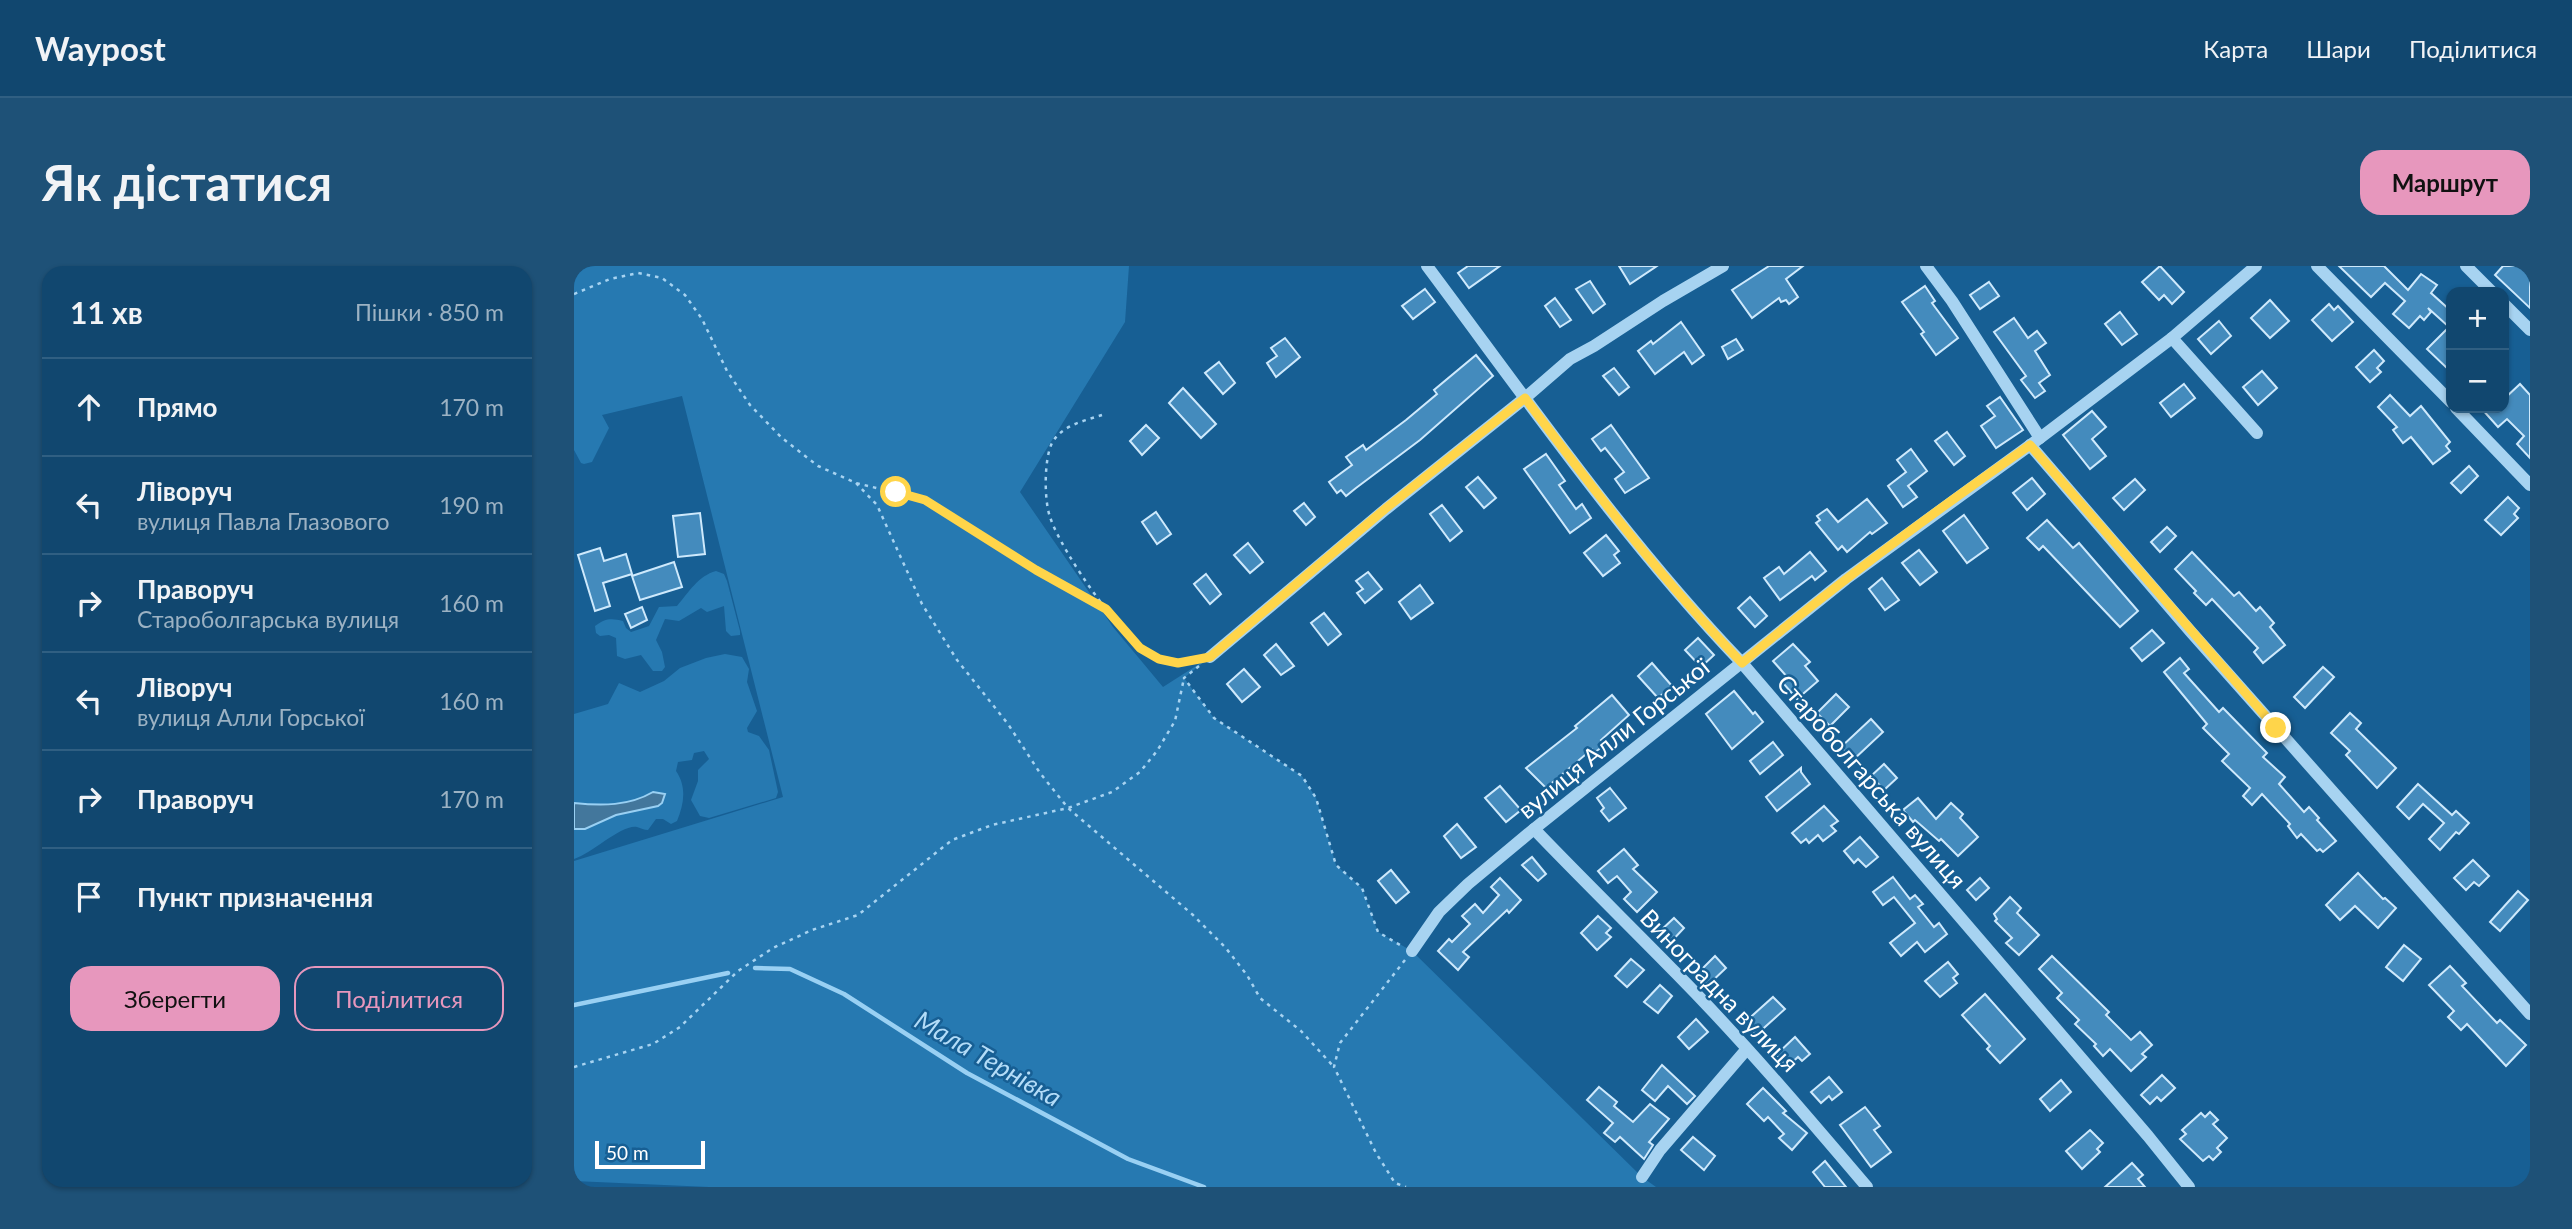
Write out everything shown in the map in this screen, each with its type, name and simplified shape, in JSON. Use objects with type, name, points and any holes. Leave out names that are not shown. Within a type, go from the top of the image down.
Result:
[{"type":"street","name":"Староболгарська вулиця","points":[[1427,266],[1631,538],[1689,608],[1742,663],[2189,1187]]},
{"type":"street","points":[[1210,657],[1385,509],[1580,352],[1723,266]]},
{"type":"street","points":[[1926,266],[1952,301],[2035,441],[2199,642],[2530,1014]]},
{"type":"street","name":"вулиця Алли Горської","points":[[1412,951],[1440,912],[1468,884],[1534,829],[1856,571],[2172,338],[2256,266]]},
{"type":"street","points":[[2317,266],[2446,397]]},
{"type":"street","points":[[2466,266],[2487,287]]},
{"type":"street","points":[[2509,309],[2530,330]]},
{"type":"street","points":[[2172,338],[2256,433]]},
{"type":"street","points":[[2461,413],[2530,485]]},
{"type":"street","name":"Виноградна вулиця","points":[[1534,829],[1676,973],[1782,1087],[1867,1187]]},
{"type":"street","points":[[1642,1177],[1660,1150],[1746,1050]]},
{"type":"path","points":[[574,294],[610,279],[638,273],[662,278],[685,295],[702,318],[727,371],[758,414],[782,439],[818,466],[856,483],[925,500],[1036,570],[1106,609]]},
{"type":"path","points":[[1102,415],[1065,428],[1052,443],[1046,486],[1049,515],[1061,544],[1106,609],[1140,648],[1159,659],[1178,663],[1210,657]]},
{"type":"path","points":[[856,483],[877,505],[922,604],[957,660],[1008,724],[1040,773],[1068,808],[1193,915],[1225,947],[1247,975],[1260,998],[1300,1031],[1334,1067],[1376,1153],[1395,1183],[1406,1187]]},
{"type":"path","points":[[574,1067],[653,1044],[680,1027],[738,971],[773,948],[812,930],[858,915],[952,840],[992,825],[1068,808],[1112,792],[1140,772],[1157,751],[1175,721],[1184,678],[1210,657]]},
{"type":"path","points":[[1184,678],[1214,718],[1302,776],[1316,798],[1336,865],[1362,888],[1378,932],[1412,951],[1340,1042],[1334,1067]]},
{"type":"shaded area","points":[[574,266],[1129,266],[1125,322],[1020,492],[1113,627],[1163,687],[1210,657],[1184,678],[1214,718],[1302,776],[1316,798],[1336,865],[1362,888],[1378,932],[1412,951],[1642,1177],[1656,1187],[709,1187],[574,1181],[574,861],[783,797],[682,396],[602,415],[609,428],[592,462],[581,463],[574,450]]},
{"type":"shaded area","points":[[716,571],[724,574],[727,581],[740,635],[731,636],[726,631],[724,606],[707,612],[701,608],[679,621],[665,619],[656,640],[665,667],[662,671],[653,671],[641,655],[625,659],[617,656],[616,638],[596,633],[595,626],[609,619],[623,621],[631,632],[649,626],[659,607],[677,606],[699,581]]},
{"type":"shaded area","points":[[725,654],[742,657],[749,669],[747,682],[757,711],[747,728],[748,732],[759,736],[769,750],[778,792],[776,798],[709,818],[700,816],[691,800],[698,781],[698,770],[709,759],[704,751],[694,753],[692,760],[678,762],[676,771],[682,783],[683,796],[677,821],[671,824],[663,819],[656,819],[648,830],[631,827],[574,859],[574,714],[608,704],[619,683],[640,692],[664,681],[680,668]]},
{"type":"shaded area","points":[[653,792],[665,794],[658,806],[616,815],[585,829],[574,829],[574,803],[615,804]]},
{"type":"building","points":[[1468,266],[1500,266],[1469,288],[1458,273]]},
{"type":"building","points":[[1619,266],[1657,266],[1630,284]]},
{"type":"building","points":[[1769,266],[1803,266],[1786,279],[1798,297],[1789,304],[1786,300],[1781,302],[1779,298],[1752,318],[1732,290]]},
{"type":"building","points":[[2160,266],[2184,292],[2172,304],[2164,295],[2159,300],[2142,282]]},
{"type":"building","points":[[2339,266],[2384,266],[2408,290],[2421,274],[2437,285],[2431,293],[2446,306],[2446,324],[2428,308],[2431,312],[2424,320],[2420,316],[2409,328],[2393,314],[2405,301],[2385,283],[2371,297]]},
{"type":"building","points":[[2503,266],[2530,266],[2530,308],[2509,287],[2495,275]]},
{"type":"building","points":[[1590,281],[1605,304],[1593,313],[1576,289]]},
{"type":"building","points":[[1989,282],[1999,296],[1980,309],[1970,295]]},
{"type":"building","points":[[1925,286],[1935,301],[1932,303],[1958,338],[1936,355],[1921,334],[1924,332],[1902,302]]},
{"type":"building","points":[[1425,289],[1435,302],[1413,319],[1402,306]]},
{"type":"building","points":[[1555,298],[1571,320],[1560,327],[1545,306]]},
{"type":"building","points":[[2270,300],[2289,321],[2270,338],[2251,318]]},
{"type":"building","points":[[2329,304],[2334,310],[2338,306],[2353,322],[2332,341],[2312,320]]},
{"type":"building","points":[[2120,312],[2137,334],[2122,345],[2105,324]]},
{"type":"building","points":[[2014,318],[2028,338],[2037,331],[2046,343],[2035,351],[2050,375],[2039,383],[2045,391],[2035,398],[2021,380],[2026,376],[1994,332]]},
{"type":"building","points":[[2219,321],[2231,336],[2211,354],[2198,339]]},
{"type":"building","points":[[1681,322],[1704,355],[1692,364],[1684,352],[1655,374],[1638,351],[1651,341],[1653,344]]},
{"type":"building","points":[[2446,330],[2446,367],[2427,349]]},
{"type":"building","points":[[1285,338],[1300,357],[1276,377],[1267,363],[1277,356],[1271,348]]},
{"type":"building","points":[[1736,339],[1743,350],[1728,359],[1722,347]]},
{"type":"building","points":[[2374,350],[2384,361],[2377,368],[2381,372],[2370,382],[2356,367]]},
{"type":"building","points":[[1476,355],[1493,376],[1420,440],[1346,496],[1341,490],[1337,493],[1329,482],[1352,465],[1346,457],[1363,445],[1366,450],[1406,420],[1437,394],[1434,390]]},
{"type":"building","points":[[1219,362],[1235,383],[1223,394],[1205,373]]},
{"type":"building","points":[[1614,368],[1629,387],[1619,395],[1603,376]]},
{"type":"building","points":[[2262,371],[2277,388],[2258,405],[2243,387]]},
{"type":"building","points":[[2184,384],[2195,398],[2171,417],[2160,403]]},
{"type":"building","points":[[2520,384],[2530,395],[2530,458],[2517,444],[2524,436],[2507,419],[2498,427],[2485,413],[2509,413],[2509,394]]},
{"type":"building","points":[[1183,388],[1216,424],[1201,438],[1169,403]]},
{"type":"building","points":[[2390,395],[2410,416],[2421,406],[2450,442],[2446,446],[2450,451],[2433,464],[2411,437],[2403,443],[2393,430],[2397,427],[2378,407]]},
{"type":"building","points":[[2000,397],[2023,430],[1996,448],[1981,426],[1995,416],[1987,406]]},
{"type":"building","points":[[2092,411],[2106,427],[2092,439],[2106,456],[2090,469],[2063,435]]},
{"type":"building","points":[[1146,425],[1159,438],[1142,455],[1130,441]]},
{"type":"building","points":[[1611,425],[1649,478],[1625,493],[1615,479],[1624,472],[1605,448],[1601,451],[1592,439]]},
{"type":"building","points":[[1947,432],[1965,456],[1954,465],[1935,441]]},
{"type":"building","points":[[1911,449],[1927,471],[1908,486],[1917,497],[1903,507],[1888,486],[1906,472],[1897,460]]},
{"type":"building","points":[[1546,454],[1565,481],[1559,485],[1576,509],[1582,504],[1591,518],[1570,533],[1524,469]]},
{"type":"building","points":[[2469,466],[2478,476],[2461,493],[2451,483]]},
{"type":"building","points":[[1478,477],[1496,498],[1484,508],[1466,487]]},
{"type":"building","points":[[2032,478],[2045,494],[2027,510],[2013,493]]},
{"type":"building","points":[[2135,479],[2145,490],[2124,510],[2113,498]]},
{"type":"building","points":[[2508,497],[2519,508],[2514,514],[2518,518],[2501,535],[2485,520]]},
{"type":"building","points":[[1867,499],[1887,523],[1872,534],[1870,532],[1847,552],[1842,546],[1838,550],[1816,523],[1820,520],[1817,516],[1827,509],[1838,522]]},
{"type":"building","points":[[1304,503],[1315,517],[1306,525],[1294,511]]},
{"type":"building","points":[[1442,505],[1462,531],[1450,541],[1430,514]]},
{"type":"building","points":[[1156,512],[1171,534],[1157,544],[1142,522]]},
{"type":"building","points":[[700,513],[705,554],[678,557],[673,516]]},
{"type":"building","points":[[1964,515],[1988,548],[1967,563],[1943,531]]},
{"type":"building","points":[[2047,520],[2073,548],[2079,543],[2138,611],[2120,627],[2043,546],[2039,550],[2027,538]]},
{"type":"building","points":[[2167,527],[2176,536],[2160,552],[2151,542]]},
{"type":"building","points":[[1606,535],[1619,551],[1614,555],[1620,563],[1603,576],[1584,553]]},
{"type":"building","points":[[1248,543],[1263,562],[1250,573],[1234,555]]},
{"type":"building","points":[[600,548],[604,561],[626,554],[632,574],[603,583],[610,606],[595,611],[578,555]]},
{"type":"building","points":[[1919,550],[1937,572],[1920,585],[1902,563]]},
{"type":"building","points":[[1810,552],[1826,571],[1815,580],[1812,576],[1780,600],[1764,578],[1779,567],[1784,574]]},
{"type":"building","points":[[2192,552],[2234,596],[2239,592],[2256,611],[2260,607],[2274,623],[2270,627],[2285,645],[2263,663],[2254,652],[2258,648],[2212,599],[2206,605],[2175,569]]},
{"type":"building","points":[[674,562],[682,587],[640,600],[632,576]]},
{"type":"building","points":[[1368,572],[1382,589],[1365,603],[1357,593],[1363,589],[1356,581]]},
{"type":"building","points":[[1206,574],[1221,594],[1210,604],[1194,584]]},
{"type":"building","points":[[1882,578],[1899,600],[1885,610],[1869,589]]},
{"type":"building","points":[[1420,585],[1433,603],[1411,619],[1399,602]]},
{"type":"building","points":[[1750,597],[1767,616],[1755,627],[1738,608]]},
{"type":"building","points":[[642,607],[647,620],[631,628],[625,614]]},
{"type":"building","points":[[1324,613],[1341,634],[1328,645],[1311,623]]},
{"type":"building","points":[[2152,630],[2164,643],[2142,661],[2131,648]]},
{"type":"building","points":[[1698,638],[1714,655],[1701,667],[1685,650]]},
{"type":"building","points":[[1276,644],[1294,666],[1281,675],[1264,655]]},
{"type":"building","points":[[1793,644],[1810,662],[1805,666],[1818,681],[1797,699],[1783,683],[1789,679],[1773,661]]},
{"type":"building","points":[[2180,658],[2189,669],[2184,673],[2219,712],[2223,708],[2267,753],[2263,757],[2285,777],[2279,784],[2304,812],[2309,807],[2336,841],[2323,852],[2320,849],[2317,851],[2301,834],[2297,838],[2288,826],[2290,824],[2262,794],[2252,805],[2243,796],[2250,788],[2222,761],[2229,754],[2203,728],[2207,724],[2164,672]]},
{"type":"building","points":[[1652,663],[1672,686],[1658,698],[1638,676]]},
{"type":"building","points":[[2323,667],[2334,677],[2305,708],[2294,697]]},
{"type":"building","points":[[1244,669],[1260,687],[1242,702],[1227,684]]},
{"type":"building","points":[[1734,691],[1763,722],[1732,749],[1706,714]]},
{"type":"building","points":[[1836,694],[1849,707],[1830,726],[1817,713]]},
{"type":"building","points":[[1612,695],[1629,715],[1601,740],[1605,745],[1595,752],[1592,749],[1546,788],[1526,768],[1577,728],[1575,726]]},
{"type":"building","points":[[2350,713],[2361,723],[2356,729],[2396,768],[2377,788],[2346,755],[2350,751],[2331,733]]},
{"type":"building","points":[[1871,719],[1883,732],[1853,760],[1841,747]]},
{"type":"building","points":[[1773,742],[1783,755],[1760,774],[1750,761]]},
{"type":"building","points":[[1884,764],[1897,778],[1884,790],[1871,776]]},
{"type":"building","points":[[1801,768],[1810,784],[1777,811],[1766,797]]},
{"type":"building","points":[[2418,784],[2452,815],[2456,811],[2469,823],[2459,834],[2456,832],[2440,850],[2429,839],[2444,823],[2423,804],[2409,819],[2397,807]]},
{"type":"building","points":[[1500,786],[1521,810],[1506,822],[1485,798]]},
{"type":"building","points":[[1610,788],[1626,808],[1609,821],[1601,811],[1604,808],[1597,798]]},
{"type":"building","points":[[1918,798],[1936,819],[1951,803],[1963,814],[1960,818],[1978,837],[1958,856],[1941,839],[1939,841],[1915,820],[1913,822],[1903,810]]},
{"type":"building","points":[[1824,806],[1838,821],[1831,826],[1836,831],[1823,841],[1818,835],[1809,843],[1806,839],[1801,843],[1792,833]]},
{"type":"building","points":[[1457,824],[1476,847],[1461,858],[1444,836]]},
{"type":"building","points":[[1860,837],[1878,857],[1866,867],[1858,859],[1854,863],[1844,851]]},
{"type":"building","points":[[1624,849],[1638,865],[1633,869],[1657,892],[1637,912],[1624,899],[1631,892],[1617,876],[1608,883],[1598,871]]},
{"type":"building","points":[[1532,857],[1546,874],[1538,881],[1522,865]]},
{"type":"building","points":[[2473,860],[2489,876],[2479,886],[2474,882],[2466,890],[2454,878]]},
{"type":"building","points":[[1391,870],[1409,892],[1396,903],[1378,881]]},
{"type":"building","points":[[2358,873],[2383,899],[2396,908],[2378,928],[2355,906],[2340,920],[2326,905]]},
{"type":"building","points":[[1893,877],[1910,899],[1915,895],[1923,904],[1918,907],[1934,927],[1939,923],[1947,934],[1925,952],[1917,942],[1901,956],[1890,943],[1915,923],[1894,897],[1883,905],[1873,892]]},
{"type":"building","points":[[1500,878],[1521,900],[1463,952],[1469,957],[1458,970],[1438,951],[1449,939],[1452,942],[1470,924],[1462,916],[1475,904],[1483,913],[1499,895],[1491,887]]},
{"type":"building","points":[[1980,878],[1989,888],[1976,900],[1967,890]]},
{"type":"building","points":[[2518,891],[2528,900],[2500,931],[2490,922]]},
{"type":"building","points":[[2010,897],[2021,908],[2017,913],[2039,935],[2019,955],[2006,943],[2012,938],[1995,921],[1997,919],[1994,914]]},
{"type":"building","points":[[1598,916],[1611,928],[1606,933],[1611,937],[1597,950],[1581,933]]},
{"type":"building","points":[[1674,918],[1684,928],[1669,944],[1658,933]]},
{"type":"building","points":[[2404,945],[2421,959],[2403,981],[2386,967]]},
{"type":"building","points":[[1715,956],[1726,968],[1708,985],[1697,974]]},
{"type":"building","points":[[2052,956],[2109,1012],[2106,1015],[2131,1040],[2140,1032],[2152,1045],[2142,1054],[2146,1057],[2131,1071],[2110,1049],[2103,1056],[2094,1046],[2096,1044],[2075,1024],[2079,1020],[2057,998],[2062,993],[2039,969]]},
{"type":"building","points":[[1631,959],[1644,970],[1627,987],[1615,976]]},
{"type":"building","points":[[1948,962],[1958,974],[1953,978],[1957,983],[1940,997],[1925,981]]},
{"type":"building","points":[[2450,966],[2466,983],[2462,986],[2497,1023],[2500,1020],[2526,1045],[2506,1066],[2467,1024],[2461,1030],[2448,1017],[2454,1011],[2429,985]]},
{"type":"building","points":[[1660,985],[1672,996],[1658,1013],[1644,1002]]},
{"type":"building","points":[[1985,994],[2025,1039],[2000,1063],[1987,1049],[1990,1046],[1962,1015]]},
{"type":"building","points":[[1773,997],[1785,1009],[1756,1035],[1744,1023]]},
{"type":"building","points":[[1696,1019],[1708,1032],[1689,1049],[1678,1037]]},
{"type":"building","points":[[1795,1037],[1810,1054],[1802,1061],[1798,1057],[1787,1067],[1776,1055]]},
{"type":"building","points":[[1662,1065],[1695,1096],[1687,1104],[1668,1086],[1655,1101],[1642,1090]]},
{"type":"building","points":[[2162,1075],[2175,1088],[2161,1101],[2157,1097],[2150,1104],[2141,1095]]},
{"type":"building","points":[[1829,1077],[1842,1092],[1832,1100],[1829,1096],[1821,1103],[1811,1092]]},
{"type":"building","points":[[2061,1080],[2071,1092],[2050,1111],[2040,1099]]},
{"type":"building","points":[[1599,1087],[1617,1102],[1614,1106],[1633,1122],[1650,1104],[1669,1119],[1649,1142],[1653,1145],[1644,1159],[1620,1137],[1615,1142],[1604,1133],[1613,1123],[1587,1100]]},
{"type":"building","points":[[1763,1088],[1786,1111],[1783,1113],[1807,1133],[1792,1150],[1779,1138],[1784,1134],[1768,1117],[1764,1121],[1747,1104]]},
{"type":"building","points":[[1865,1107],[1880,1126],[1874,1130],[1891,1152],[1871,1167],[1840,1125]]},
{"type":"building","points":[[2210,1112],[2218,1120],[2213,1124],[2227,1138],[2217,1148],[2221,1152],[2213,1160],[2209,1156],[2203,1161],[2180,1139],[2186,1134],[2182,1130],[2201,1113],[2205,1117]]},
{"type":"building","points":[[2090,1130],[2103,1143],[2097,1149],[2100,1152],[2082,1169],[2066,1151]]},
{"type":"building","points":[[1693,1137],[1715,1156],[1704,1170],[1681,1150]]},
{"type":"building","points":[[1825,1161],[1846,1187],[1825,1187],[1813,1172]]},
{"type":"building","points":[[2132,1163],[2143,1175],[2138,1179],[2145,1187],[2105,1187]]},
{"type":"waterway","name":"Мала Тернівка","points":[[755,968],[790,969],[844,994],[967,1073],[1128,1159],[1204,1187]]},
{"type":"waterway","name":"Мала Тернівка","points":[[574,1005],[728,973]]},
{"type":"route","points":[[896,492],[925,500],[1036,570],[1106,609],[1140,648],[1159,659],[1178,663],[1210,657],[1385,509],[1525,398],[1631,538],[1689,608],[1742,663],[1928,516],[2030,445],[2276,728]]}]
